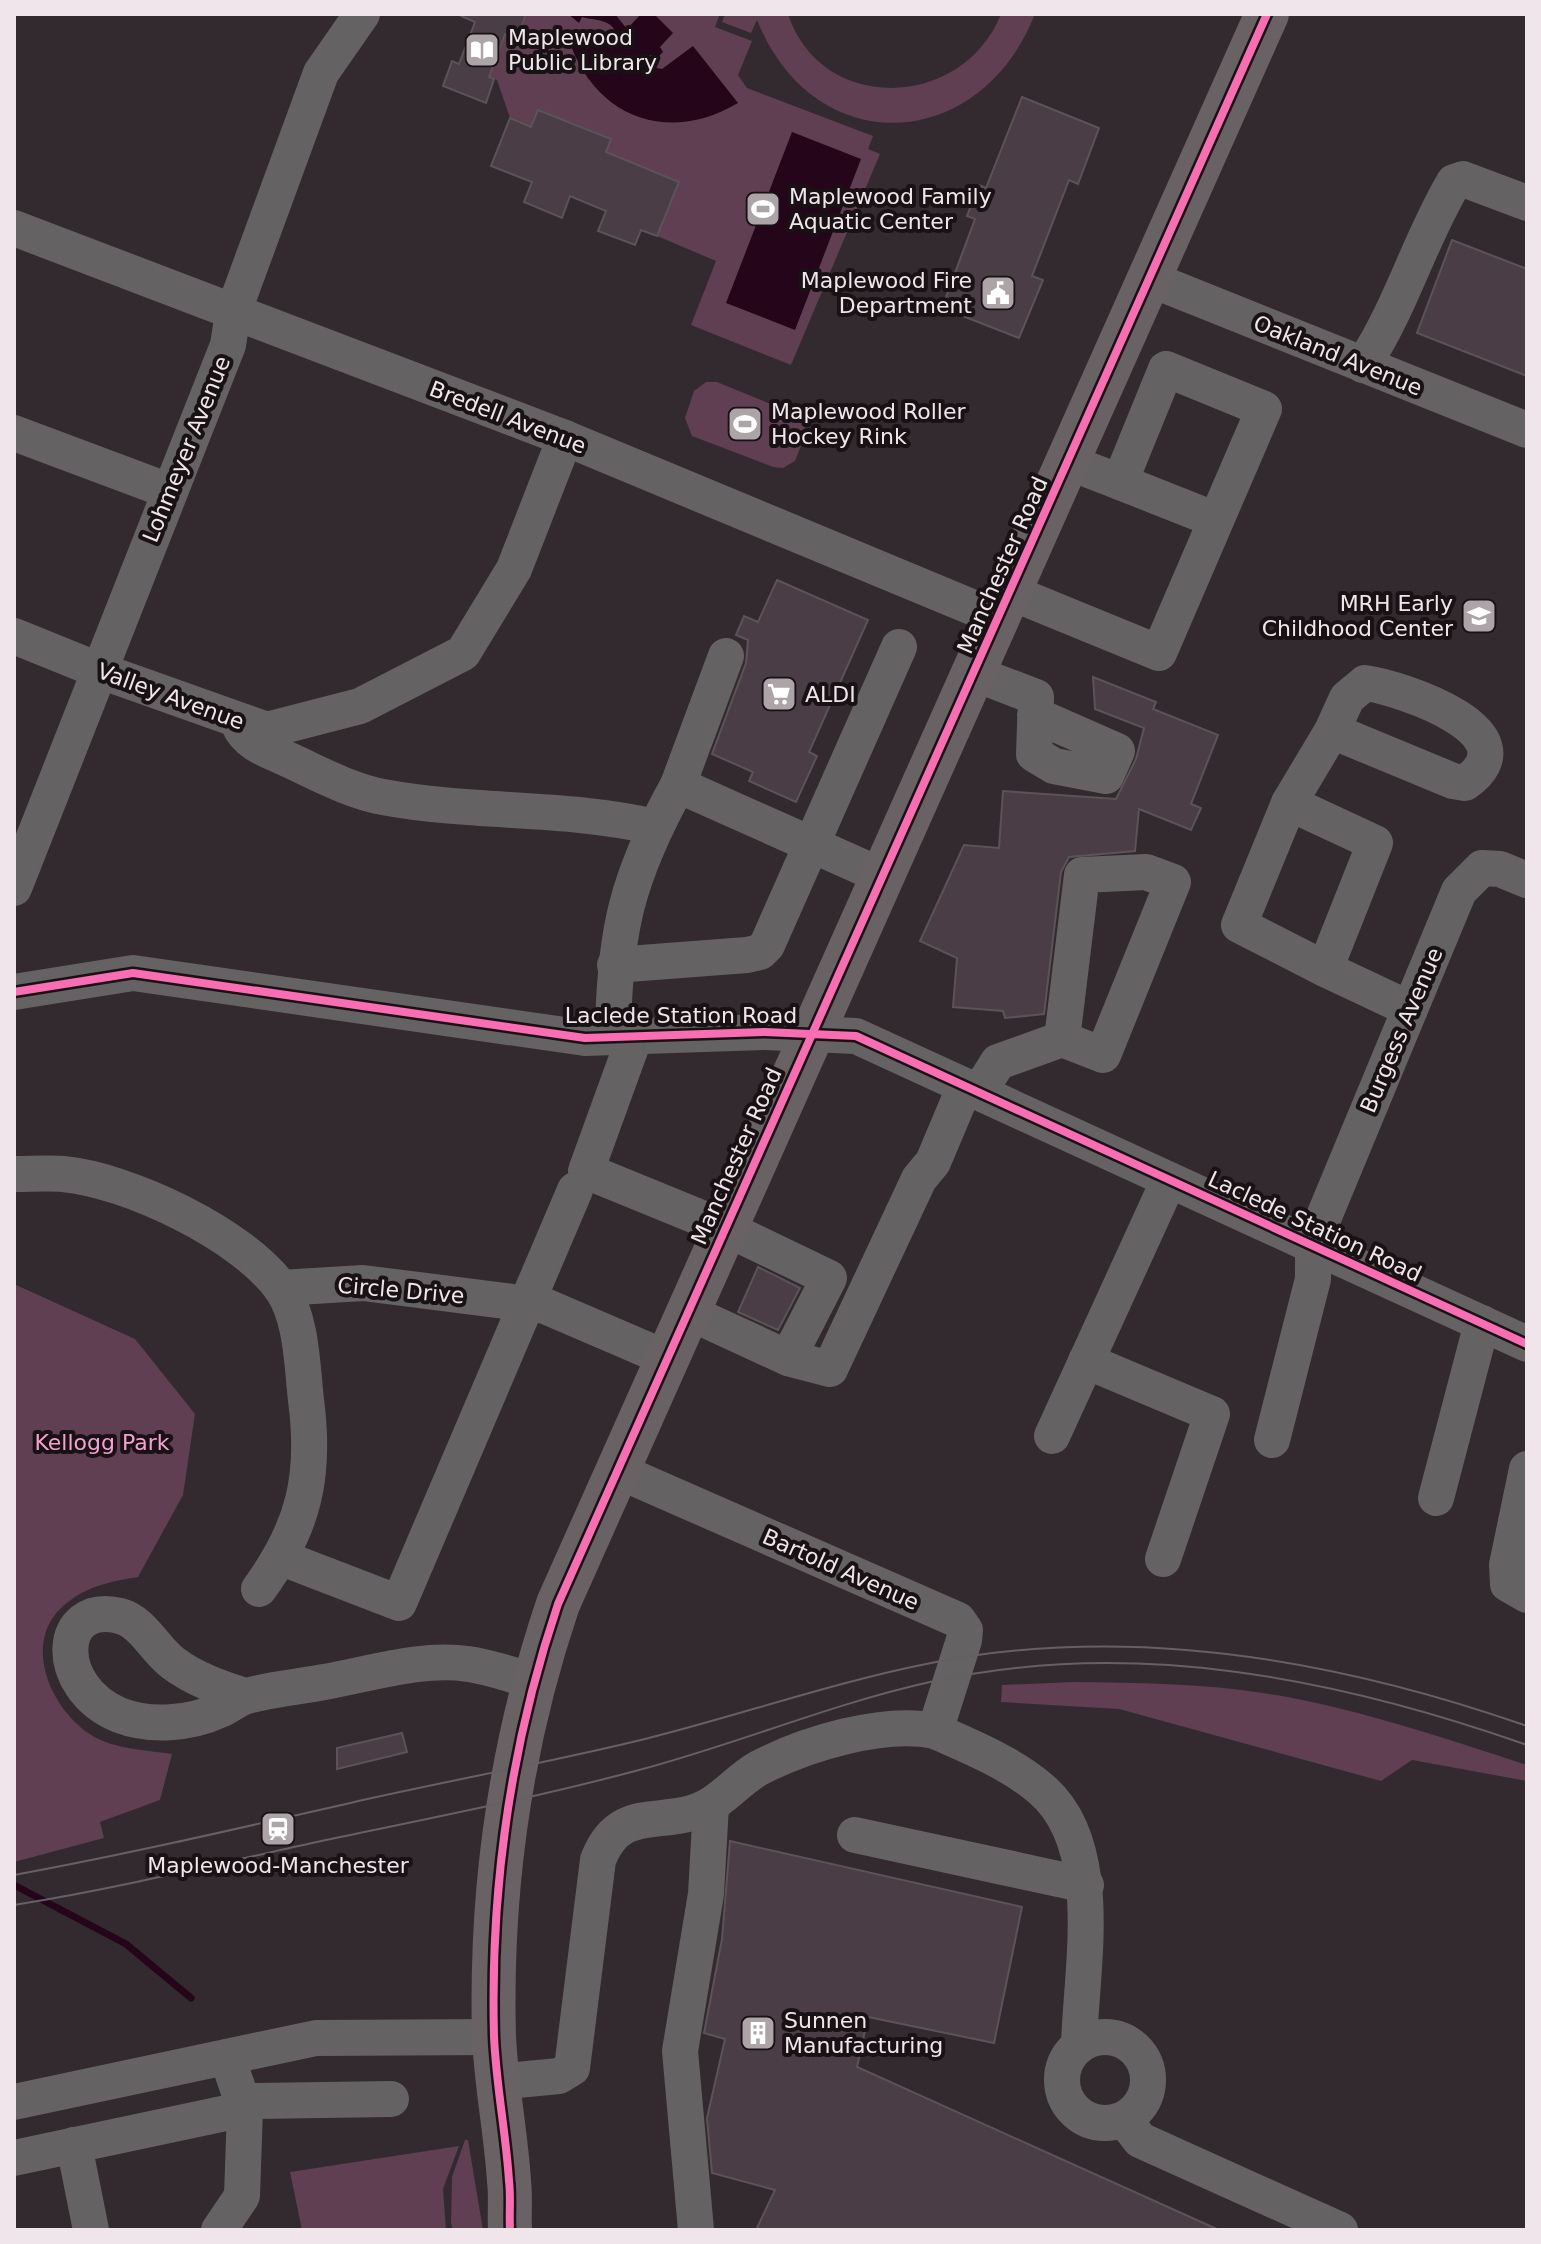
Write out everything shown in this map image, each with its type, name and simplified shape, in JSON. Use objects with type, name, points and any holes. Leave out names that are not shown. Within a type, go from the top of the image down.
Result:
[{"type":"main road","name":"Manchester Road","points":[[510,2230],[509,2180],[494,2037],[496,1933],[515,1759],[533,1681],[558,1604],[723,1227],[1267,14]]},
{"type":"main road","name":"Manchester Road","points":[[509,2180],[530,2230]]},
{"type":"street","name":"Lohmeyer Avenue","points":[[14,888],[22,844],[98,670],[228,345],[233,313],[321,73],[362,14]]},
{"type":"street","points":[[1363,365],[1385,332],[1431,220],[1454,182],[1463,179],[1527,203]]},
{"type":"street","name":"Bredell Avenue","points":[[14,228],[1004,605],[1159,653],[1216,520]]},
{"type":"street","name":"Oakland Avenue","points":[[1150,279],[1527,430]]},
{"type":"street","points":[[1068,462],[1216,520],[1264,409],[1166,369],[1120,482]]},
{"type":"street","points":[[14,433],[169,491]]},
{"type":"street","name":"Valley Avenue","points":[[14,636],[98,670],[267,730],[360,706],[463,653],[514,569],[565,438]]},
{"type":"street","points":[[615,965],[760,952],[767,945],[899,647]]},
{"type":"street","points":[[726,656],[678,785],[655,827],[620,924],[615,965],[624,1036],[586,1171],[723,1227],[829,1278],[788,1358]]},
{"type":"street","points":[[973,673],[1036,697],[1035,715]]},
{"type":"street","points":[[237,719],[248,739],[269,751],[348,787],[381,797],[476,810],[597,815],[655,827]]},
{"type":"street","points":[[1332,731],[1289,803],[1239,925],[1410,1009]]},
{"type":"street","points":[[678,785],[882,876]]},
{"type":"street","points":[[1289,803],[1375,843],[1325,969]]},
{"type":"street","name":"Burgess Avenue","points":[[1313,1243],[1459,891],[1482,868],[1500,869],[1527,880]]},
{"type":"street","points":[[686,1311],[788,1358],[830,1369],[919,1179],[933,1162],[972,1089],[998,1062],[1062,1039],[1103,1055],[1173,882],[1146,872],[1082,875],[1062,1039]]},
{"type":"street","name":"Laclede Station Road","points":[[14,992],[133,973],[585,1038],[812,1032],[856,1036],[1313,1243],[1527,1344]]},
{"type":"street","points":[[14,1174],[65,1174],[161,1200],[230,1243],[260,1266],[281,1288],[292,1310],[300,1345],[311,1468],[301,1515],[282,1558],[259,1589]]},
{"type":"street","points":[[1052,1436],[1169,1180]]},
{"type":"street","points":[[282,1558],[399,1603],[575,1190]]},
{"type":"street","points":[[1272,1440],[1313,1279],[1313,1243]]},
{"type":"street","name":"Circle Drive","points":[[281,1288],[363,1283],[545,1306],[666,1358]]},
{"type":"street","points":[[1436,1498],[1482,1323]]},
{"type":"street","points":[[1086,1361],[1212,1414],[1163,1559]]},
{"type":"street","points":[[1527,1469],[1507,1565],[1508,1584],[1527,1595]]},
{"type":"street","name":"Bartold Avenue","points":[[616,1470],[958,1620],[965,1630],[964,1640],[935,1731]]},
{"type":"street","points":[[245,1696],[447,1663],[468,1664],[533,1681]]},
{"type":"street","points":[[497,2082],[559,2076],[572,2068],[596,1871],[605,1841],[625,1824],[684,1816],[711,1805],[759,1768],[826,1744],[891,1726],[910,1725],[935,1731],[983,1753],[1043,1790],[1057,1807],[1075,1842],[1086,1885],[1079,2045]]},
{"type":"street","points":[[696,2230],[680,2051],[706,1894],[711,1805]]},
{"type":"street","points":[[855,1835],[1086,1885]]},
{"type":"street","points":[[14,2102],[316,2038],[494,2037]]},
{"type":"street","points":[[1091,2038],[1116,2038],[1128,2043],[1145,2062],[1148,2075],[1143,2101],[1124,2119],[1096,2122],[1072,2108],[1062,2083],[1063,2069],[1079,2045],[1091,2038]]},
{"type":"street","points":[[219,2230],[242,2196],[245,2109],[227,2057]]},
{"type":"street","points":[[14,2158],[245,2109],[255,2101],[391,2099]]},
{"type":"street","points":[[1124,2119],[1140,2140],[1340,2230]]},
{"type":"street","points":[[74,2145],[91,2230]]},
{"type":"green space","name":"Maplewood Family Aquatic Center","points":[[527,14],[720,14],[715,27],[752,41],[738,75],[747,88],[873,136],[868,149],[880,154],[791,365],[691,325],[716,261],[657,236],[679,182],[606,152],[611,139],[538,110],[531,127],[510,118],[497,80],[489,77],[505,34],[517,39]]},
{"type":"green space","points":[[725,14],[788,14],[805,47],[830,70],[860,84],[893,88],[926,83],[956,69],[982,46],[1001,14],[1035,14],[1010,60],[976,94],[938,115],[897,123],[856,117],[817,99],[783,66],[757,20],[751,33],[722,22]]},
{"type":"green space","name":"Maplewood Roller Hockey Rink","points":[[706,382],[717,382],[802,417],[806,433],[795,461],[783,468],[773,467],[692,436],[685,418],[694,391]]},
{"type":"green space","name":"Kellogg Park","points":[[14,1284],[135,1339],[195,1414],[183,1495],[138,1577],[92,1588],[68,1602],[54,1616],[46,1633],[43,1651],[51,1688],[73,1720],[88,1733],[118,1746],[172,1754],[160,1800],[100,1822],[104,1838],[14,1862]]},
{"type":"green space","points":[[1074,1682],[1216,1687],[1330,1706],[1527,1765],[1527,1781],[1412,1760],[1381,1781],[1119,1709],[1001,1702],[1002,1685]]},
{"type":"green space","points":[[465,2140],[468,2140],[483,2230],[453,2230],[451,2223],[452,2177]]},
{"type":"green space","points":[[459,2146],[443,2189],[446,2230],[302,2230],[290,2172]]},
{"type":"shaded area","points":[[568,14],[615,14],[627,29],[641,14],[654,14],[673,33],[660,47],[663,52],[657,58],[650,55],[651,67],[662,69],[693,46],[738,103],[713,115],[688,121],[663,122],[640,117],[618,107],[599,92],[583,71],[571,46],[617,35],[611,26],[602,21],[582,17],[579,23]]},
{"type":"shaded area","points":[[792,132],[861,159],[795,330],[726,303]]},
{"type":"building","name":"Maplewood Public Library","points":[[457,14],[526,14],[517,39],[505,34],[489,77],[494,79],[486,103],[443,86],[452,61],[459,64],[475,22]]},
{"type":"building","points":[[1022,97],[1099,128],[1078,184],[1069,180],[1032,276],[1043,280],[1019,338],[942,308],[975,219],[967,216],[979,185],[986,188]]},
{"type":"building","points":[[538,110],[611,139],[606,152],[679,182],[657,236],[641,230],[635,245],[598,231],[606,211],[570,196],[562,218],[524,202],[532,182],[491,166],[510,118],[531,127]]},
{"type":"building","points":[[1452,240],[1527,269],[1527,376],[1417,333]]},
{"type":"building","name":"ALDI","points":[[777,580],[868,620],[809,752],[817,756],[796,802],[749,781],[753,772],[712,754],[746,663],[748,640],[736,635],[744,616],[758,622]]},
{"type":"building","points":[[1093,677],[1156,702],[1153,709],[1218,735],[1191,804],[1201,808],[1191,830],[1139,809],[1135,851],[1069,857],[1061,872],[1044,1014],[1005,1018],[1003,1011],[953,1007],[957,958],[920,941],[964,845],[999,848],[1003,791],[1116,799],[1136,759],[1144,728],[1095,709]]},
{"type":"building","points":[[758,1267],[800,1288],[778,1330],[738,1312]]},
{"type":"building","points":[[402,1733],[407,1752],[337,1769],[337,1748]]},
{"type":"building","name":"Sunnen Manufacturing","points":[[730,1841],[1022,1907],[994,2043],[868,2017],[857,2067],[1219,2230],[756,2230],[775,2190],[712,2173],[707,2118],[725,2039],[704,2033],[722,1939]]},
{"type":"waterway","points":[[14,1885],[126,1944],[191,1998]]},
{"type":"tram line","points":[[14,1875],[577,1755],[895,1671],[1006,1652],[1082,1647],[1158,1648],[1233,1655],[1382,1683],[1527,1726]]},
{"type":"tram line","points":[[14,1905],[126,1884],[558,1790],[676,1760],[893,1691],[1006,1669],[1082,1663],[1157,1664],[1233,1672],[1382,1701],[1527,1745]]},
{"type":"cycle path","points":[[510,2230],[510,2187],[494,2036],[500,1871],[516,1763],[558,1604],[1267,14]]},
{"type":"cycle path","points":[[14,992],[133,973],[585,1038],[765,1032],[856,1036],[1527,1344]]},
{"type":"place","name":"Maplewood Public Library","points":[[482,50]]},
{"type":"place","name":"Maplewood Family Aquatic Center","points":[[763,209]]},
{"type":"place","name":"Maplewood Fire Department","points":[[998,293]]},
{"type":"place","name":"Maplewood Roller Hockey Rink","points":[[745,424]]},
{"type":"place","name":"MRH Early Childhood Center","points":[[1479,616]]},
{"type":"place","name":"ALDI","points":[[779,694]]},
{"type":"place","name":"Maplewood-Manchester","points":[[278,1829]]},
{"type":"place","name":"Sunnen Manufacturing","points":[[758,2033]]}]
